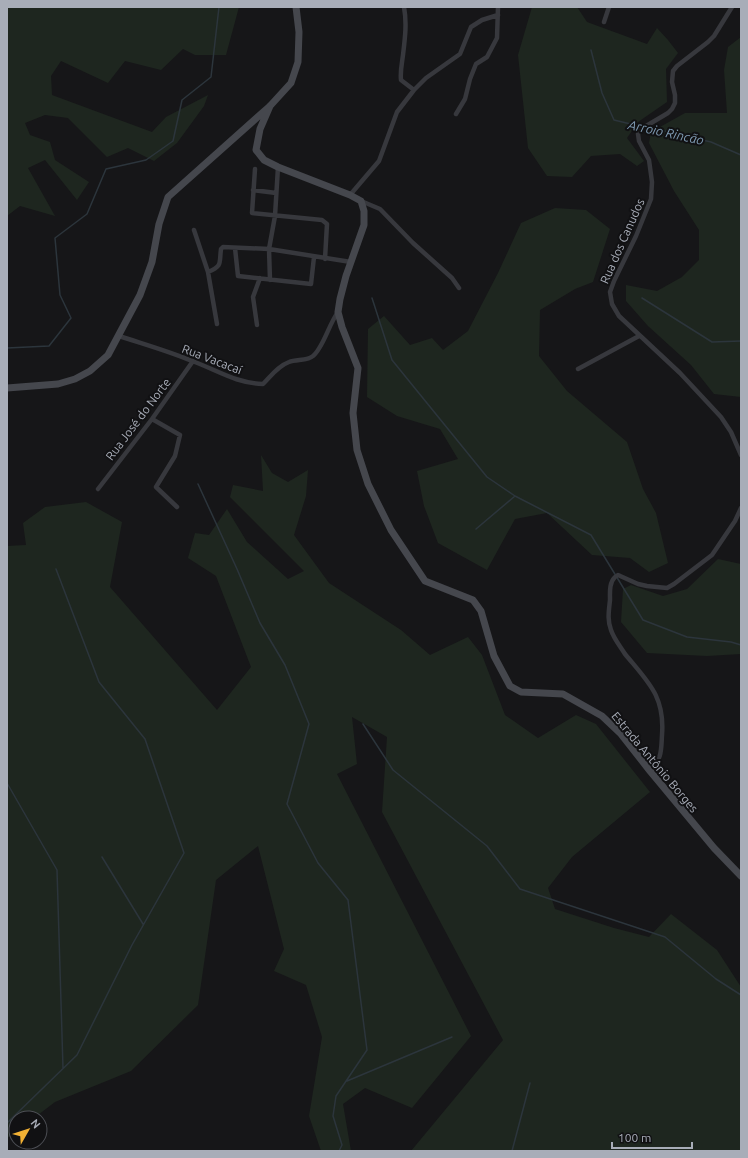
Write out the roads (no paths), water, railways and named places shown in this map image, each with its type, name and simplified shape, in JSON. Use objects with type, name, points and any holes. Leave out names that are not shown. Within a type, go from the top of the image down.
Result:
[{"type":"street","points":[[7,388],[58,384],[75,379],[100,364],[108,355],[140,295],[145,282],[152,262],[159,224],[168,197],[270,106],[291,83],[298,62],[299,32],[296,7]]},
{"type":"street","points":[[404,7],[406,17],[406,37],[400,73],[401,80],[414,90]]},
{"type":"street","points":[[456,114],[465,99],[470,79],[476,64],[487,58],[496,38],[498,7]]},
{"type":"street","points":[[604,22],[609,7]]},
{"type":"street","name":"Rua dos Canudos","points":[[732,7],[711,39],[677,66],[673,71],[672,82],[675,103],[672,109],[668,114],[641,129],[638,134],[639,141],[649,160],[652,182],[651,199],[636,236],[610,292],[612,304],[619,316],[680,373],[721,417],[731,432],[741,455]]},
{"type":"street","points":[[350,195],[379,161],[398,112],[414,90],[426,78],[460,54],[471,27],[482,20],[498,15]]},
{"type":"street","points":[[270,106],[260,129],[256,150],[264,160],[278,167],[350,195],[380,209],[413,243],[452,278],[460,288]]},
{"type":"street","points":[[270,280],[269,249],[275,216],[278,167]]},
{"type":"street","points":[[255,169],[252,213],[322,220],[326,222],[325,258]]},
{"type":"street","points":[[253,190],[276,193]]},
{"type":"street","name":"Estrada Antônio Borges","points":[[361,201],[364,210],[364,225],[351,262],[340,299],[338,312],[342,327],[358,368],[353,413],[357,450],[368,484],[391,530],[425,581],[473,600],[481,611],[494,656],[510,686],[521,692],[563,694],[602,716],[621,734],[714,848],[741,876]]},
{"type":"street","points":[[194,230],[208,272],[217,324]]},
{"type":"street","points":[[208,272],[217,269],[219,266],[222,248],[269,249],[351,262]]},
{"type":"street","points":[[235,248],[238,276],[270,280],[311,284],[314,257]]},
{"type":"street","points":[[257,325],[253,297],[260,278]]},
{"type":"street","name":"Rua Vacacaí","points":[[119,336],[193,361],[232,379],[252,384],[262,384],[279,368],[289,362],[312,357],[318,350],[338,312]]},
{"type":"street","points":[[578,369],[639,336]]},
{"type":"street","name":"Rua José do Norte","points":[[98,489],[152,419],[193,361]]},
{"type":"street","points":[[152,419],[180,435],[175,456],[156,488],[177,507]]},
{"type":"street","points":[[650,771],[661,755],[662,712],[656,695],[617,642],[611,631],[608,620],[611,583],[618,575],[638,584],[647,586],[667,588],[674,584],[712,555],[735,522],[741,508]]},
{"type":"waterway","points":[[7,348],[49,346],[71,318],[60,295],[55,238],[87,214],[106,169],[146,160],[173,141],[182,100],[211,77],[219,7]]},
{"type":"waterway","name":"Arroio Rincão","points":[[591,50],[602,93],[614,120],[643,127]]},
{"type":"waterway","name":"Arroio Rincão","points":[[647,127],[711,142],[741,155]]},
{"type":"waterway","points":[[372,298],[392,360],[487,477],[515,496],[591,535],[643,620],[687,637],[731,642],[741,645]]},
{"type":"waterway","points":[[642,298],[712,342],[741,341]]},
{"type":"waterway","points":[[198,484],[260,623],[285,665],[309,724],[287,804],[318,863],[348,900],[367,1050],[336,1096],[333,1116],[342,1145],[339,1151]]},
{"type":"waterway","points":[[476,529],[515,496]]},
{"type":"waterway","points":[[7,1123],[77,1055],[132,945],[184,853],[145,739],[99,682],[56,569]]},
{"type":"waterway","points":[[363,724],[393,770],[487,846],[520,889],[665,937],[716,979],[741,995]]},
{"type":"waterway","points":[[7,783],[57,870],[63,1068]]},
{"type":"waterway","points":[[102,857],[143,924]]},
{"type":"waterway","points":[[347,1081],[452,1037]]},
{"type":"waterway","points":[[512,1151],[530,1083]]}]
